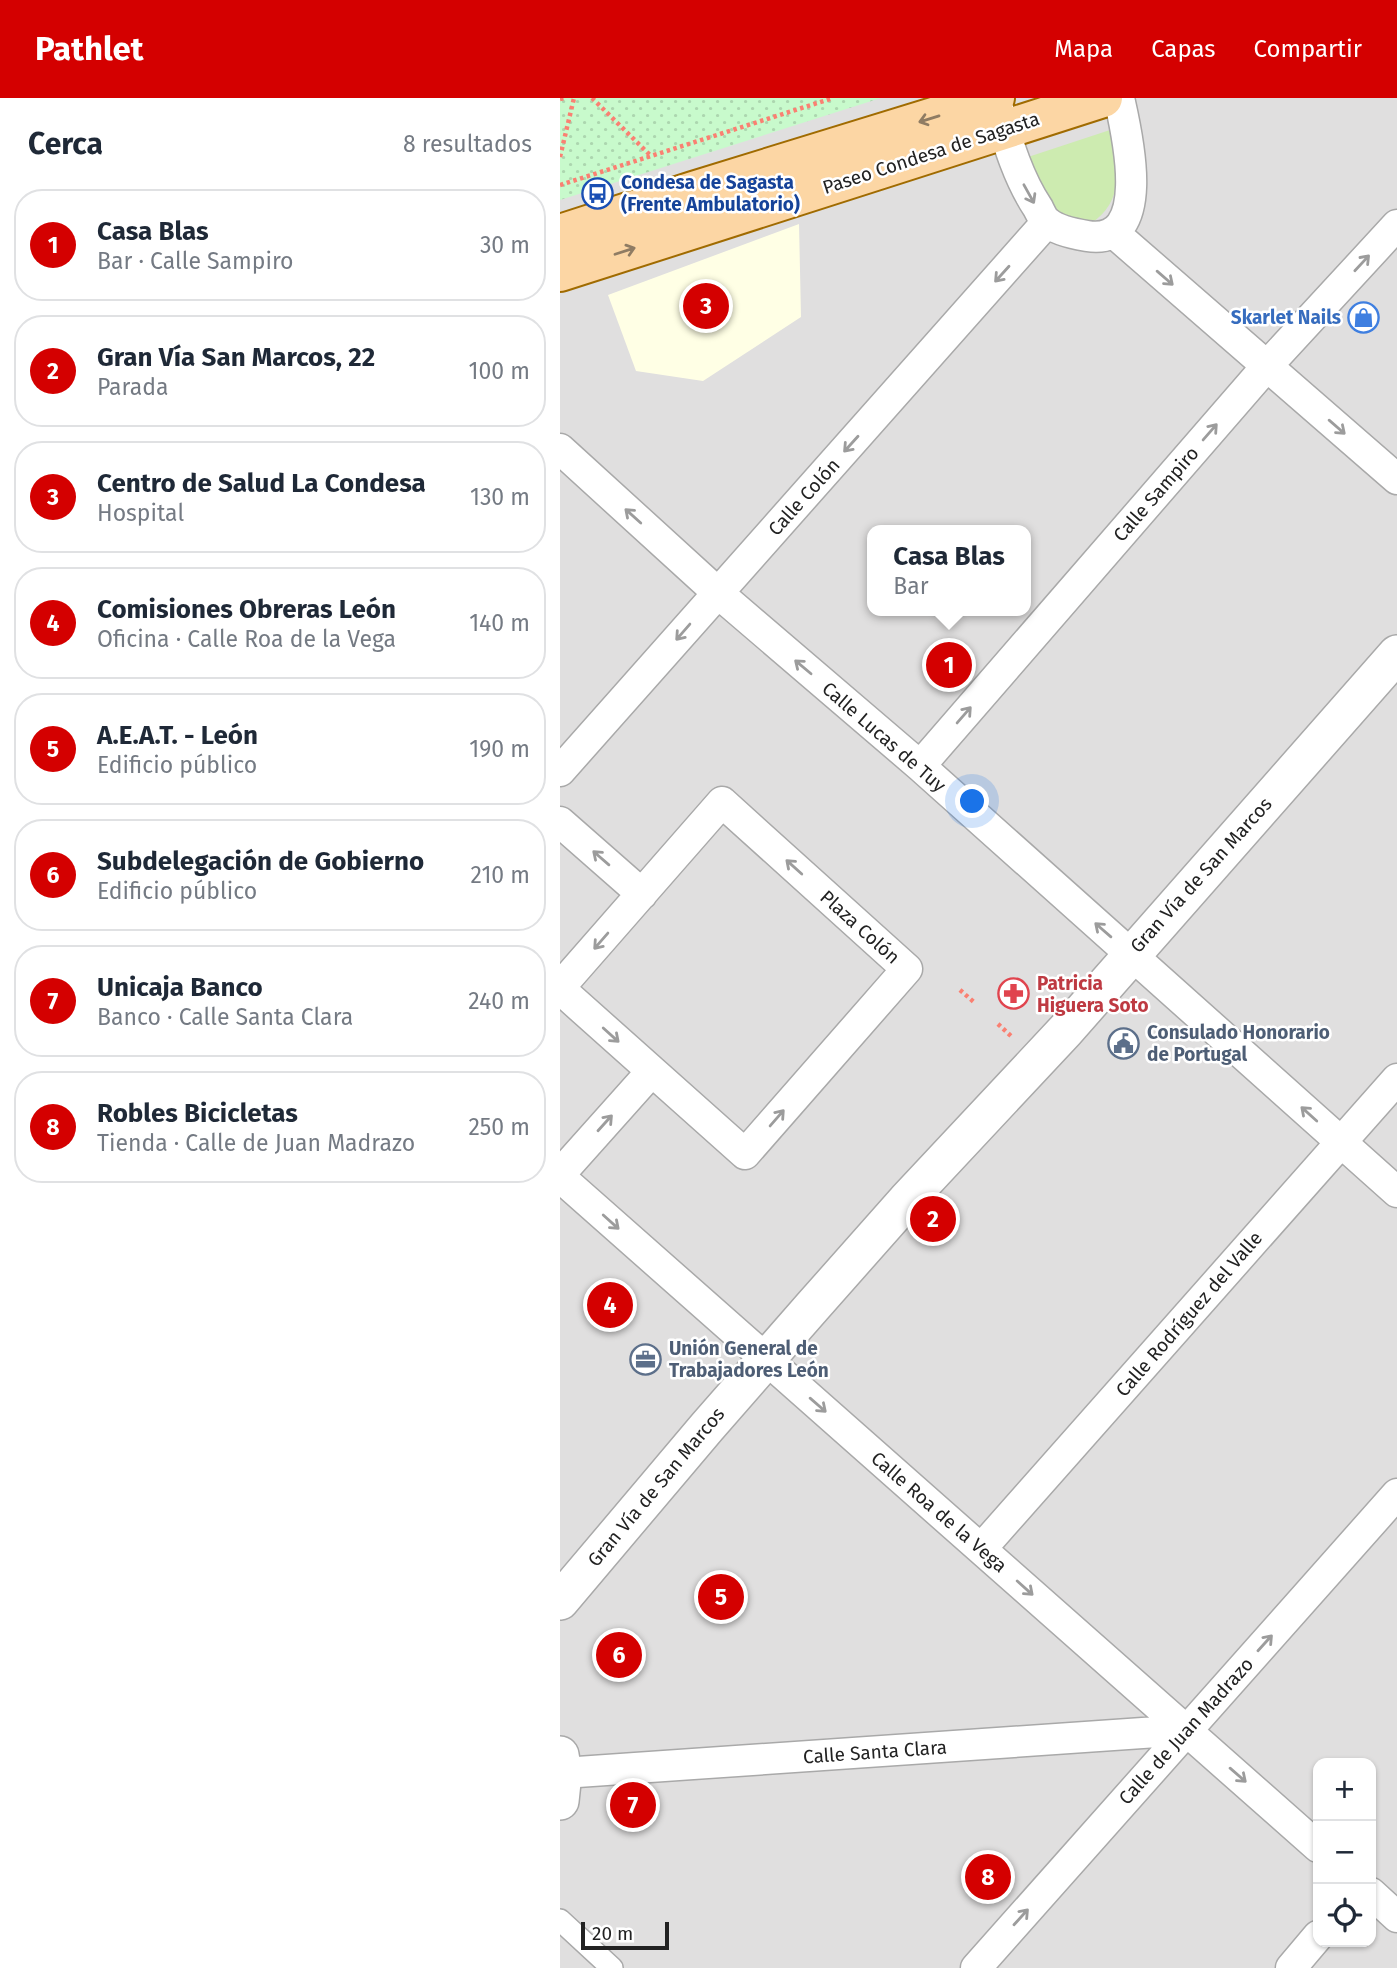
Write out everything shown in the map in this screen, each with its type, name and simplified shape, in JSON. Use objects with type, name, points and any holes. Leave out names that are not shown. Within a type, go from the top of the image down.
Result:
[{"type":"main road","name":"Paseo Condesa de Sagasta","points":[[560,234],[693,191],[998,109],[1103,98]]},
{"type":"main road","name":"Paseo Condesa de Sagasta","points":[[560,272],[998,109]]},
{"type":"street","points":[[998,109],[1027,191],[1047,222],[1073,233],[1098,237],[1114,233],[1124,219],[1130,200],[1131,160],[1119,98]]},
{"type":"street","name":"Calle Colón","points":[[560,771],[1047,222]]},
{"type":"street","name":"Calle Sampiro","points":[[920,766],[1266,367],[1397,225]]},
{"type":"street","points":[[1114,233],[1397,479]]},
{"type":"street","name":"Calle Lucas de Tuy","points":[[560,449],[718,593],[920,766],[1397,1192]]},
{"type":"street","name":"Gran Vía de San Marcos","points":[[560,1601],[906,1201],[1066,1030],[1397,654]]},
{"type":"street","name":"Plaza Colón","points":[[722,802],[907,969],[745,1154],[560,988],[642,894],[722,802]]},
{"type":"street","points":[[560,822],[642,894]]},
{"type":"street","points":[[560,1175],[652,1071]]},
{"type":"street","name":"Calle Rodríguez del Valle","points":[[981,1549],[1397,1079]]},
{"type":"street","name":"Calle Roa de la Vega","points":[[560,1175],[1313,1843]]},
{"type":"street","name":"Calle de Juan Madrazo","points":[[976,1968],[1397,1493]]},
{"type":"street","name":"Calle Santa Clara","points":[[561,1776],[1186,1730]]},
{"type":"street","points":[[1376,1898],[1397,1917]]},
{"type":"street","points":[[560,1920],[612,1968]]},
{"type":"street","points":[[1291,1968],[1313,1942]]},
{"type":"path","points":[[560,157],[574,98]]},
{"type":"path","points":[[592,98],[652,156]]},
{"type":"path","points":[[560,185],[833,98]]},
{"type":"path","points":[[960,990],[975,1003]]},
{"type":"path","points":[[998,1024],[1010,1036]]},
{"type":"shaded area","points":[[560,98],[1397,98],[1397,1968],[560,1968]]},
{"type":"shaded area","points":[[799,224],[801,317],[703,381],[636,371],[608,295]]},
{"type":"green space","points":[[560,98],[881,98],[560,200]]},
{"type":"green space","points":[[1110,130],[1117,169],[1116,181],[1114,193],[1102,215],[1090,224],[1046,211],[1028,157]]},
{"type":"place","name":"Condesa de Sagasta (Frente Ambulatorio)","points":[[598,193]]},
{"type":"place","name":"Centro de Salud La Condesa","points":[[706,306]]},
{"type":"place","name":"Skarlet Nails","points":[[1364,317]]},
{"type":"place","name":"Casa Blas","points":[[949,665]]},
{"type":"place","name":"Patricia Higuera Soto","points":[[1014,994]]},
{"type":"place","name":"Consulado Honorario de Portugal","points":[[1124,1043]]},
{"type":"place","name":"Gran Vía San Marcos, 22","points":[[933,1219]]},
{"type":"place","name":"Comisiones Obreras León","points":[[610,1305]]},
{"type":"place","name":"Unión General de Trabajadores León","points":[[646,1359]]},
{"type":"place","name":"A.E.A.T. - León","points":[[721,1597]]},
{"type":"place","name":"Subdelegación de Gobierno","points":[[619,1655]]},
{"type":"place","name":"Unicaja Banco","points":[[633,1805]]},
{"type":"place","name":"Robles Bicicletas","points":[[988,1877]]}]
